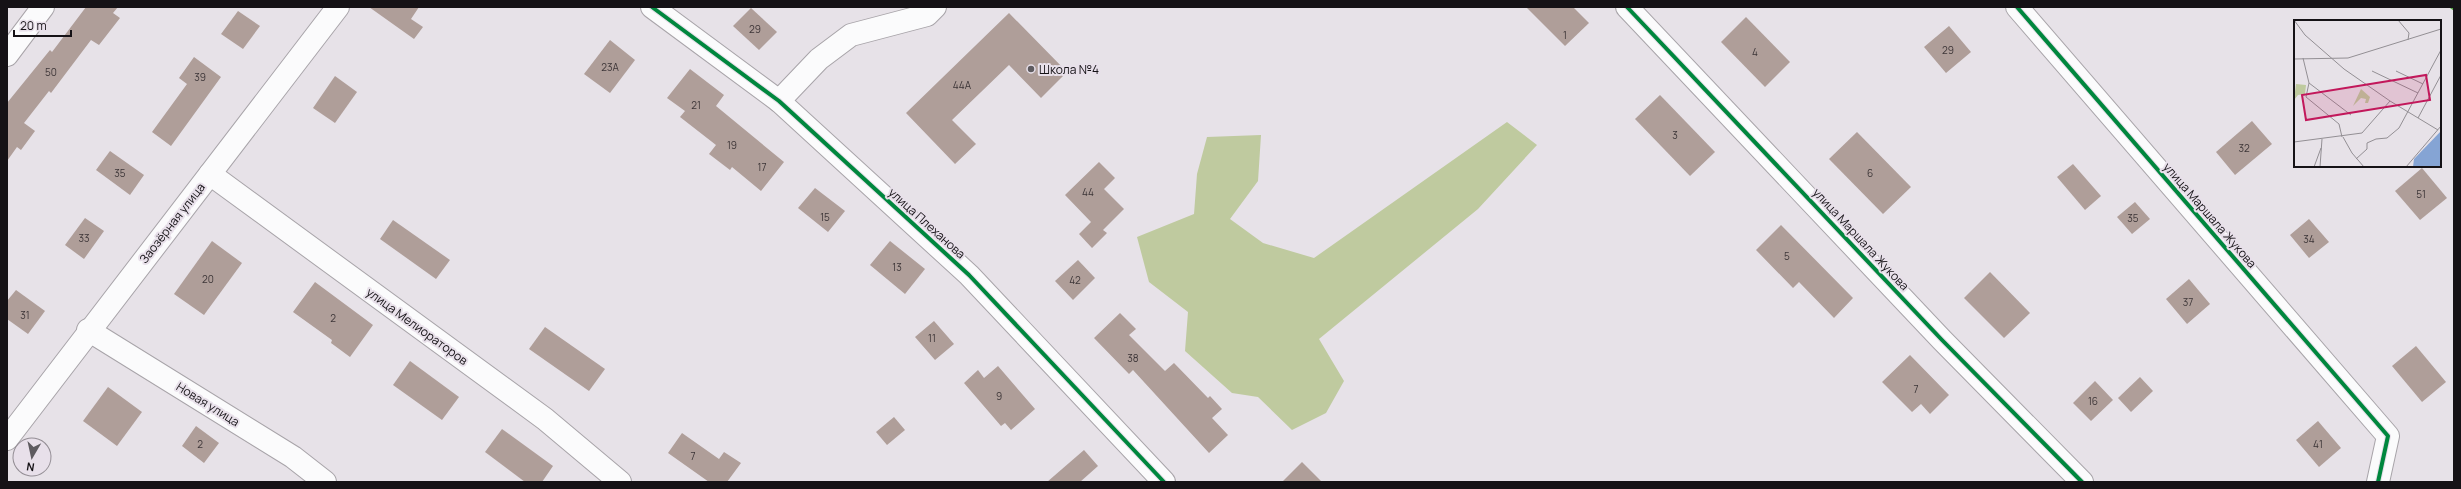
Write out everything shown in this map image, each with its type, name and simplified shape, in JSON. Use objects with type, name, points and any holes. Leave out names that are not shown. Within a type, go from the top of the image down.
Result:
[{"type":"street","points":[[7,55],[43,7]]},
{"type":"street","name":"Заозёрная улица","points":[[7,438],[88,330],[338,7]]},
{"type":"street","name":"улица Плеханова","points":[[652,7],[780,101],[969,275],[1164,482]]},
{"type":"street","points":[[780,101],[818,59],[851,35],[927,15],[935,7]]},
{"type":"street","name":"улица Маршала Жукова","points":[[1627,7],[1942,340],[2082,482]]},
{"type":"street","name":"улица Маршала Жукова","points":[[2017,7],[2388,436],[2378,482]]},
{"type":"street","name":"улица Мелиораторов","points":[[210,174],[545,419],[620,482]]},
{"type":"street","name":"Новая улица","points":[[88,330],[293,457],[325,482]]},
{"type":"green space","points":[[1507,122],[1537,145],[1478,209],[1319,339],[1344,381],[1326,413],[1292,430],[1258,397],[1232,393],[1185,351],[1188,312],[1149,282],[1137,237],[1194,214],[1197,174],[1207,137],[1261,135],[1258,181],[1230,219],[1263,243],[1314,258]]},
{"type":"building","points":[[86,7],[118,7],[113,13],[120,18],[99,45],[91,40],[51,93],[49,91],[24,123],[35,131],[21,150],[17,147],[7,161],[7,103],[50,50],[52,52]]},
{"type":"building","points":[[369,7],[419,7],[411,19],[423,27],[414,39]]},
{"type":"building","points":[[1526,7],[1573,7],[1589,23],[1565,46]]},
{"type":"building","points":[[751,8],[777,32],[759,50],[733,26]]},
{"type":"building","points":[[238,11],[260,26],[243,49],[221,34]]},
{"type":"building","points":[[1009,13],[1067,72],[1041,98],[1009,65],[952,120],[976,144],[955,164],[906,113]]},
{"type":"building","points":[[1746,17],[1790,62],[1765,87],[1721,42]]},
{"type":"building","points":[[1949,26],[1971,52],[1946,73],[1924,47]]},
{"type":"building","points":[[610,40],[635,60],[610,93],[584,74]]},
{"type":"building","points":[[194,57],[221,77],[171,146],[152,132],[187,84],[179,78]]},
{"type":"building","points":[[690,69],[724,95],[716,106],[784,162],[761,191],[732,167],[730,170],[709,154],[716,145],[680,117],[685,111],[667,98]]},
{"type":"building","points":[[335,76],[357,92],[335,123],[313,108]]},
{"type":"building","points":[[1660,95],[1715,152],[1690,176],[1635,119]]},
{"type":"building","points":[[2252,121],[2272,144],[2235,175],[2216,152]]},
{"type":"building","points":[[1857,132],[1911,187],[1883,214],[1829,159]]},
{"type":"building","points":[[110,151],[144,175],[130,195],[96,170]]},
{"type":"building","points":[[1099,162],[1115,178],[1104,189],[1124,209],[1103,230],[1107,233],[1092,248],[1079,234],[1091,222],[1065,195]]},
{"type":"building","points":[[2073,164],[2101,196],[2085,210],[2057,177]]},
{"type":"building","points":[[2422,168],[2447,198],[2420,220],[2395,191]]},
{"type":"building","points":[[815,188],[845,211],[828,232],[798,208]]},
{"type":"building","points":[[2135,202],[2150,219],[2132,234],[2117,217]]},
{"type":"building","points":[[85,218],[104,231],[84,259],[65,245]]},
{"type":"building","points":[[2309,219],[2329,242],[2309,258],[2290,235]]},
{"type":"building","points":[[393,220],[450,260],[436,279],[380,239]]},
{"type":"building","points":[[1781,225],[1853,298],[1834,318],[1799,282],[1793,288],[1756,250]]},
{"type":"building","points":[[212,241],[242,263],[204,315],[174,294]]},
{"type":"building","points":[[890,241],[925,269],[905,294],[870,265]]},
{"type":"building","points":[[1078,260],[1095,278],[1073,300],[1055,281]]},
{"type":"building","points":[[1990,272],[2030,313],[2004,338],[1964,298]]},
{"type":"building","points":[[2189,279],[2210,304],[2187,324],[2166,299]]},
{"type":"building","points":[[315,282],[373,325],[350,357],[331,343],[332,340],[293,312]]},
{"type":"building","points":[[16,290],[45,311],[28,334],[7,319],[7,301]]},
{"type":"building","points":[[1120,313],[1136,329],[1129,335],[1165,371],[1174,363],[1208,398],[1210,396],[1222,409],[1212,418],[1228,435],[1209,453],[1133,370],[1129,374],[1094,338]]},
{"type":"building","points":[[934,321],[954,344],[935,360],[915,337]]},
{"type":"building","points":[[545,327],[605,369],[589,391],[529,349]]},
{"type":"building","points":[[2416,346],[2446,382],[2422,402],[2392,366]]},
{"type":"building","points":[[1910,355],[1949,395],[1930,414],[1921,404],[1912,412],[1882,382]]},
{"type":"building","points":[[410,361],[459,397],[442,420],[393,385]]},
{"type":"building","points":[[998,366],[1035,409],[1011,430],[1005,423],[1001,426],[964,383],[978,370],[984,378]]},
{"type":"building","points":[[2140,377],[2153,391],[2131,412],[2118,398]]},
{"type":"building","points":[[2095,381],[2113,400],[2091,421],[2073,403]]},
{"type":"building","points":[[108,387],[142,412],[117,446],[83,421]]},
{"type":"building","points":[[894,417],[905,430],[887,445],[876,432]]},
{"type":"building","points":[[2318,421],[2341,448],[2319,467],[2296,440]]},
{"type":"building","points":[[196,426],[219,443],[204,463],[182,446]]},
{"type":"building","points":[[502,429],[553,466],[542,482],[525,482],[485,452]]},
{"type":"building","points":[[682,433],[719,459],[724,452],[741,463],[727,482],[709,482],[668,453]]},
{"type":"building","points":[[1084,450],[1098,466],[1080,482],[1047,482]]},
{"type":"building","points":[[1302,462],[1322,482],[1282,482]]},
{"type":"cycle path","points":[[652,7],[779,101],[969,275],[1164,482]]},
{"type":"cycle path","points":[[1627,7],[1942,340],[2082,482]]},
{"type":"cycle path","points":[[2017,7],[2388,436],[2378,482]]},
{"type":"place","name":"Школа №4","points":[[1031,69]]}]
